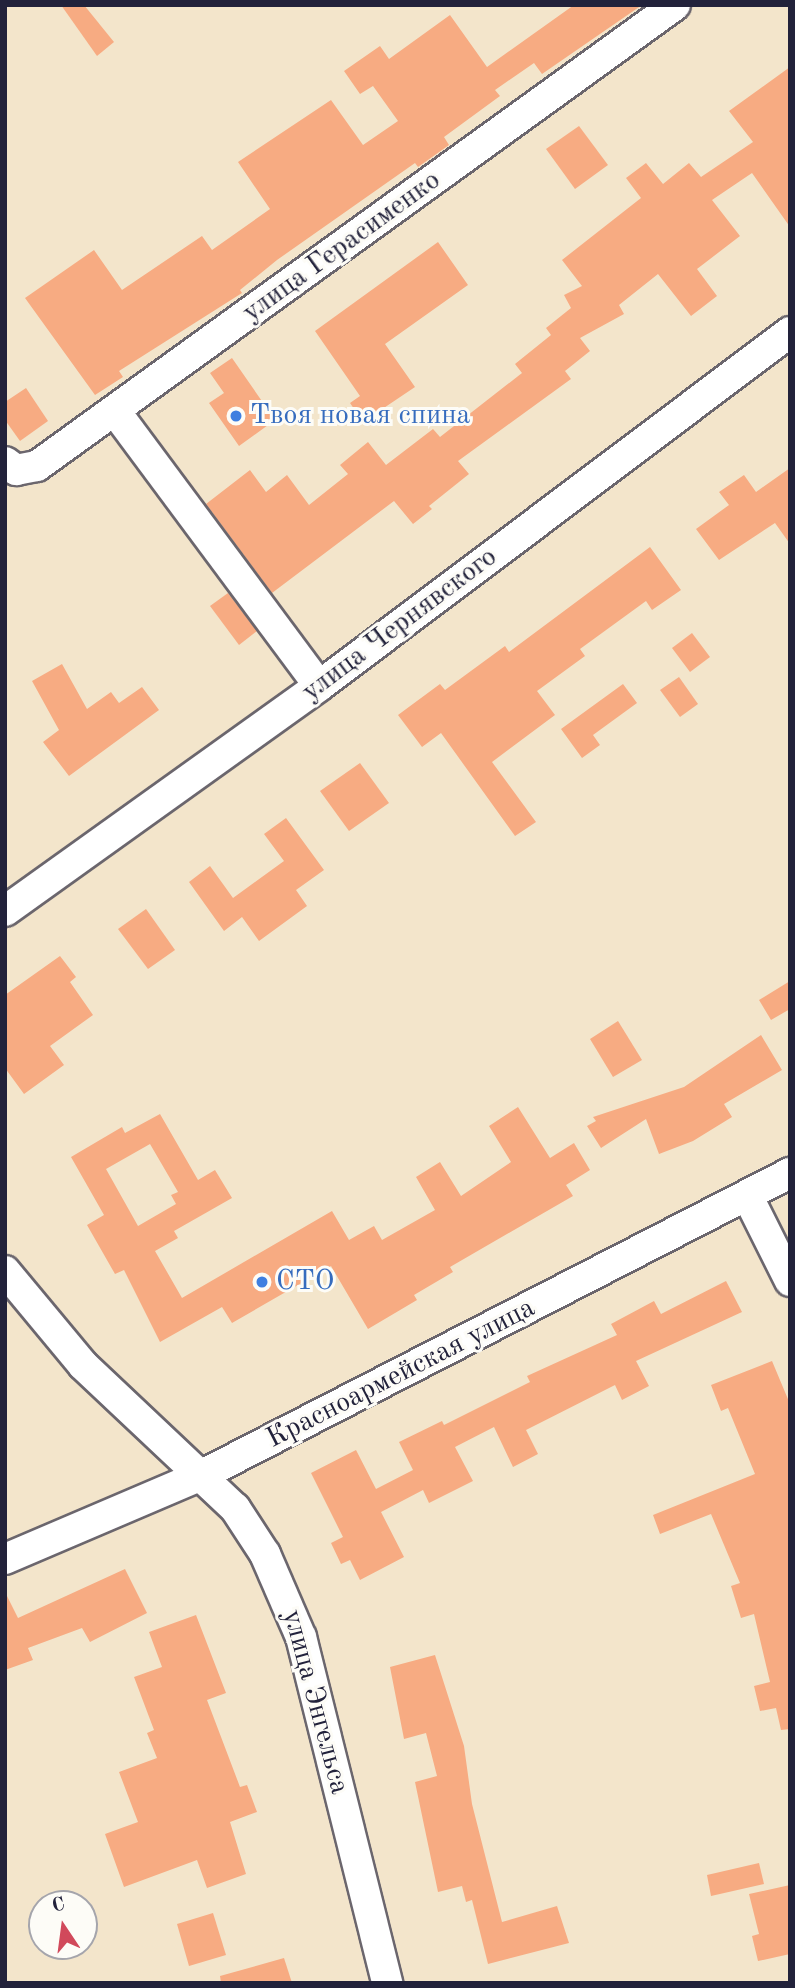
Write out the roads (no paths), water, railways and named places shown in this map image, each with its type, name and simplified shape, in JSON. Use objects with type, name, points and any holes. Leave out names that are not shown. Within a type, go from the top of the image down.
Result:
[{"type":"street","name":"улица Герасименко","points":[[5,463],[16,470],[37,466],[675,5]]},
{"type":"street","name":"улица Чернявского","points":[[5,911],[319,686],[790,332]]},
{"type":"street","points":[[115,411],[319,686]]},
{"type":"street","name":"Красноармейская улица","points":[[5,1559],[202,1475],[748,1197],[790,1173]]},
{"type":"street","points":[[748,1197],[790,1281]]},
{"type":"street","name":"улица Энгельса","points":[[5,1271],[83,1364],[202,1475],[250,1528],[294,1615],[387,1983]]},
{"type":"place","name":"Твоя новая спина","points":[[236,416]]},
{"type":"place","name":"СТО","points":[[262,1282]]}]
